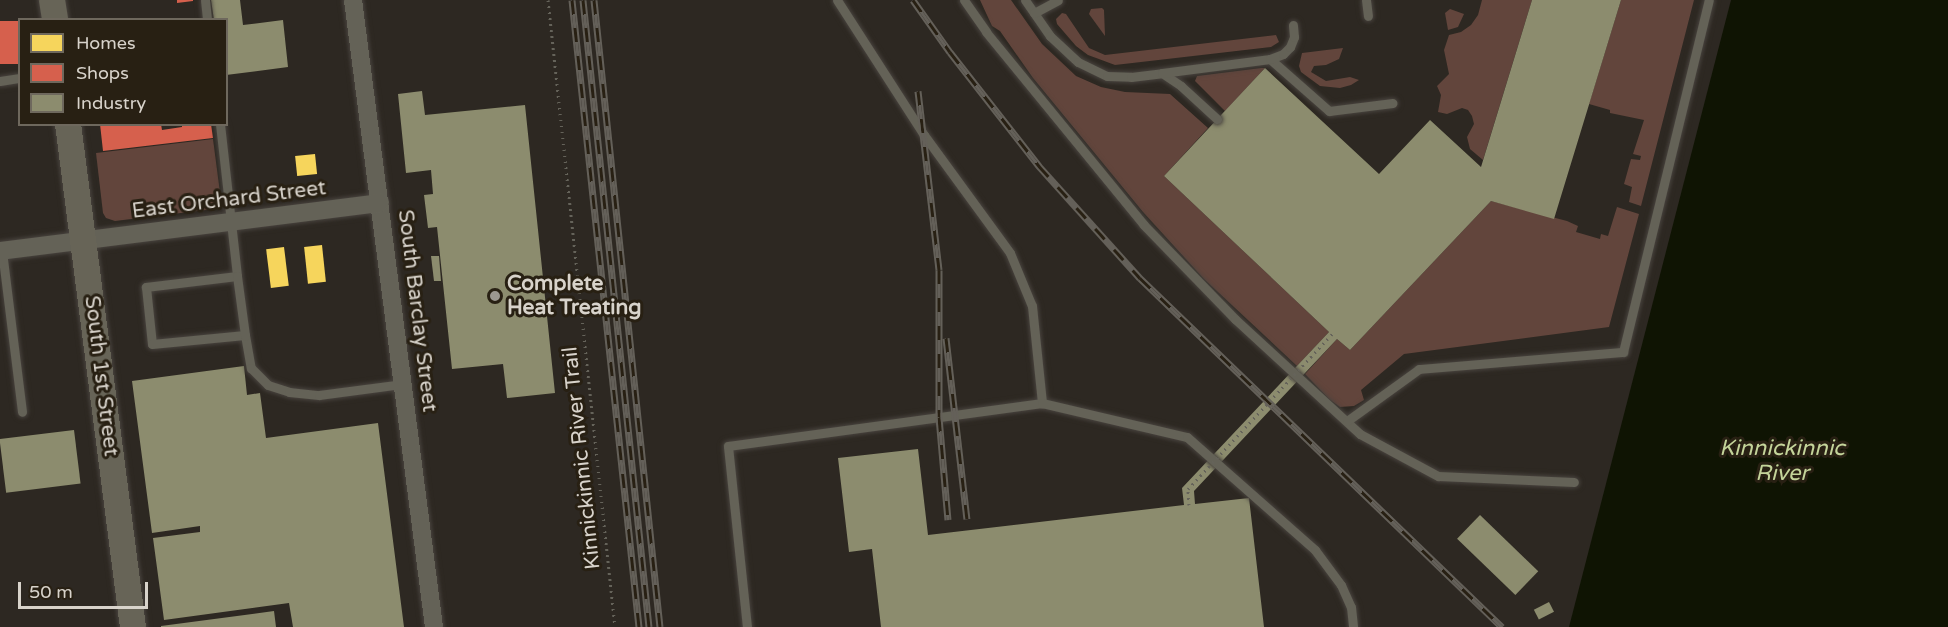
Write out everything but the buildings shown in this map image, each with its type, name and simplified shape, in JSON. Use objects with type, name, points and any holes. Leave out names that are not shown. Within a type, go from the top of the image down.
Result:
[{"type":"main road","points":[[52,0],[54,18]]},
{"type":"main road","name":"South 1st Street","points":[[68,126],[133,627]]},
{"type":"street","name":"South Barclay Street","points":[[353,0],[434,627]]},
{"type":"street","name":"East Orchard Street","points":[[1,251],[380,202]]},
{"type":"lane","points":[[205,0],[207,18]]},
{"type":"lane","points":[[837,0],[924,135],[1010,253],[1032,306],[1042,403]]},
{"type":"lane","points":[[964,0],[986,32],[1144,225],[1235,319],[1360,434],[1438,476],[1574,482]]},
{"type":"lane","points":[[1025,0],[1064,51],[1094,71],[1107,76],[1131,77],[1270,59],[1283,54],[1290,47],[1294,37],[1293,25]]},
{"type":"lane","points":[[1034,13],[1058,0]]},
{"type":"lane","points":[[1366,0],[1368,16]]},
{"type":"lane","points":[[1347,421],[1419,369],[1623,351],[1709,0]]},
{"type":"lane","points":[[1270,59],[1329,111],[1393,103]]},
{"type":"lane","points":[[1162,73],[1181,86],[1217,119]]},
{"type":"lane","points":[[0,81],[18,78]]},
{"type":"lane","points":[[220,126],[237,276],[251,368],[268,385],[289,392],[319,395],[403,384]]},
{"type":"lane","points":[[1,251],[22,412]]},
{"type":"lane","points":[[237,276],[146,287],[152,344],[245,335]]},
{"type":"lane","points":[[747,627],[728,446],[1042,403],[1187,437],[1315,550],[1341,585],[1351,607],[1353,627]]},
{"type":"path","name":"Kinnickinnic River Trail","points":[[548,0],[615,627]]},
{"type":"path","points":[[1189,505],[1188,489],[1332,334]]},
{"type":"shaded area","points":[[980,0],[1011,0],[1042,44],[1076,76],[1101,87],[1125,92],[1170,94],[1208,128],[1164,176],[1329,332],[1297,366],[1204,279],[1143,212],[1033,78],[1000,31],[992,26]]},
{"type":"shaded area","points":[[1482,0],[1532,0],[1483,160],[1470,149],[1467,137],[1474,124],[1472,116],[1468,110],[1462,108],[1447,114],[1438,112],[1441,95],[1437,86],[1449,74],[1444,50],[1449,35],[1461,32],[1471,25],[1478,15]]},
{"type":"shaded area","points":[[1621,0],[1694,0],[1641,206],[1629,202],[1632,187],[1624,184],[1631,159],[1640,160],[1641,156],[1633,154],[1644,120],[1610,113],[1610,110],[1589,104]]},
{"type":"shaded area","points":[[1102,8],[1105,36],[1089,14],[1091,9]]},
{"type":"shaded area","points":[[1450,9],[1464,14],[1458,27],[1448,30],[1445,13]]},
{"type":"shaded area","points":[[1062,13],[1066,14],[1089,48],[1105,55],[1276,35],[1279,42],[1271,47],[1115,65],[1088,55],[1076,46],[1057,24],[1056,19]]},
{"type":"shaded area","points":[[1343,48],[1339,59],[1326,65],[1314,66],[1311,72],[1326,81],[1350,77],[1359,80],[1351,85],[1340,88],[1320,86],[1301,72],[1299,66],[1302,53]]},
{"type":"shaded area","points":[[1265,68],[1225,111],[1195,81],[1197,76]]},
{"type":"shaded area","points":[[213,139],[222,208],[115,221],[106,218],[103,213],[96,153]]},
{"type":"shaded area","points":[[1491,201],[1567,221],[1578,226],[1576,232],[1600,239],[1601,234],[1608,236],[1617,207],[1639,214],[1609,327],[1404,354],[1361,390],[1364,400],[1354,406],[1340,407],[1329,399],[1305,374],[1337,339],[1350,350]]},
{"type":"water","name":"Kinnickinnic River","points":[[1731,0],[1948,0],[1948,627],[1569,627]]},
{"type":"railway","points":[[572,0],[639,627]]},
{"type":"railway","points":[[583,0],[649,627]]},
{"type":"railway","points":[[594,0],[660,627]]},
{"type":"railway","points":[[913,0],[950,52],[1039,166],[1140,278],[1502,627]]},
{"type":"railway","points":[[918,91],[939,270],[939,417],[948,520]]},
{"type":"railway","points":[[946,338],[967,519]]},
{"type":"place","name":"Complete Heat Treating","points":[[495,296]]}]
